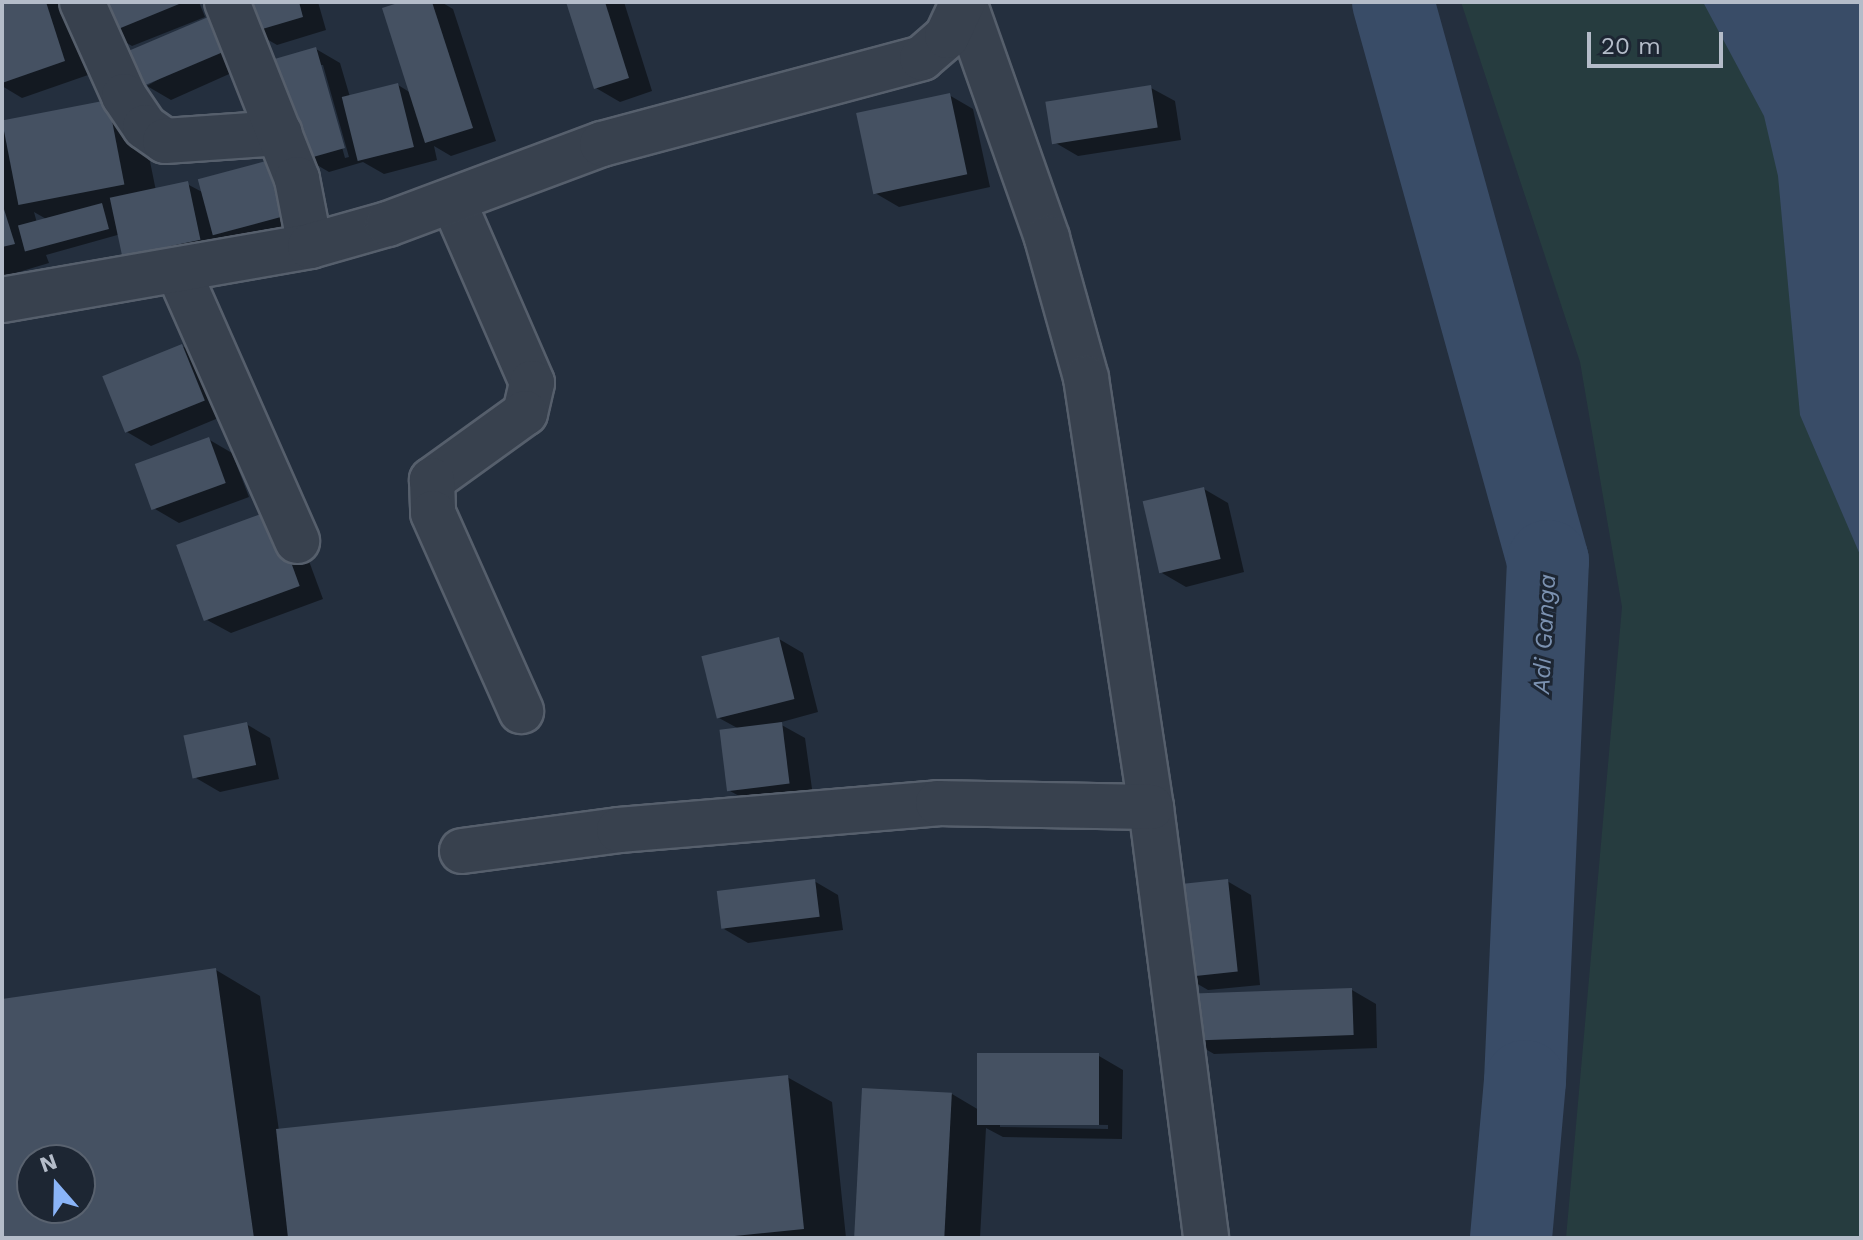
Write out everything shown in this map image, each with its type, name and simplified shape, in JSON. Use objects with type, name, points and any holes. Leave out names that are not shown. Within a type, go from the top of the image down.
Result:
[{"type":"street","points":[[82,2],[124,96],[145,127],[165,141],[280,133]]},
{"type":"street","points":[[227,2],[297,179],[310,246]]},
{"type":"street","points":[[2,300],[179,273],[310,246],[453,201],[602,144],[922,58],[947,36],[963,2]]},
{"type":"street","points":[[963,2],[1047,238],[1086,378],[1151,807],[1206,1238]]},
{"type":"street","points":[[453,201],[532,383],[525,413],[432,480],[433,513],[521,711]]},
{"type":"street","points":[[179,273],[297,541]]},
{"type":"street","points":[[462,851],[619,830],[938,803],[1151,807]]},
{"type":"green space","points":[[1461,2],[1861,2],[1861,1238],[1566,1238],[1622,607],[1580,362]]},
{"type":"water","points":[[1703,2],[1861,2],[1861,557],[1800,415],[1778,176],[1764,116]]},
{"type":"building","points":[[2,2],[46,2],[65,61],[2,83]]},
{"type":"building","points":[[94,2],[184,2],[106,34]]},
{"type":"building","points":[[243,2],[299,2],[303,17],[252,32]]},
{"type":"building","points":[[401,2],[432,2],[473,128],[425,143],[382,8]]},
{"type":"building","points":[[566,2],[605,2],[629,78],[594,89]]},
{"type":"building","points":[[220,12],[235,47],[144,86],[129,51]]},
{"type":"building","points":[[316,47],[345,148],[303,160],[274,59]]},
{"type":"building","points":[[398,83],[414,147],[358,161],[342,97]]},
{"type":"building","points":[[1151,85],[1158,127],[1052,144],[1045,102]]},
{"type":"building","points":[[950,93],[967,174],[873,194],[856,113]]},
{"type":"building","points":[[108,100],[124,184],[18,205],[2,121]]},
{"type":"building","points":[[277,158],[292,214],[213,235],[198,179]]},
{"type":"building","points":[[188,181],[200,240],[122,256],[110,198]]},
{"type":"building","points":[[2,203],[15,244],[2,247]]},
{"type":"building","points":[[102,203],[109,229],[25,252],[18,226]]},
{"type":"building","points":[[182,344],[205,401],[125,433],[102,376]]},
{"type":"building","points":[[209,437],[226,483],[152,510],[135,464]]},
{"type":"building","points":[[1204,487],[1221,559],[1159,573],[1143,501]]},
{"type":"building","points":[[272,510],[300,586],[204,621],[176,545]]},
{"type":"building","points":[[779,637],[794,699],[717,718],[701,656]]},
{"type":"building","points":[[247,722],[256,765],[193,779],[183,736]]},
{"type":"building","points":[[782,722],[790,784],[727,791],[719,730]]},
{"type":"building","points":[[815,879],[820,917],[721,929],[717,891]]},
{"type":"building","points":[[1228,879],[1238,971],[1184,977],[1174,885]]},
{"type":"building","points":[[216,968],[254,1238],[2,1238],[2,999]]},
{"type":"building","points":[[1352,988],[1354,1035],[1189,1041],[1187,994]]},
{"type":"building","points":[[977,1053],[1099,1053],[1099,1125],[977,1125]]},
{"type":"building","points":[[788,1075],[804,1229],[715,1238],[288,1238],[276,1129]]},
{"type":"building","points":[[862,1088],[952,1093],[944,1238],[854,1238]]},
{"type":"waterway","name":"Adi Ganga","points":[[1393,2],[1548,561],[1525,1081],[1511,1238]]}]
